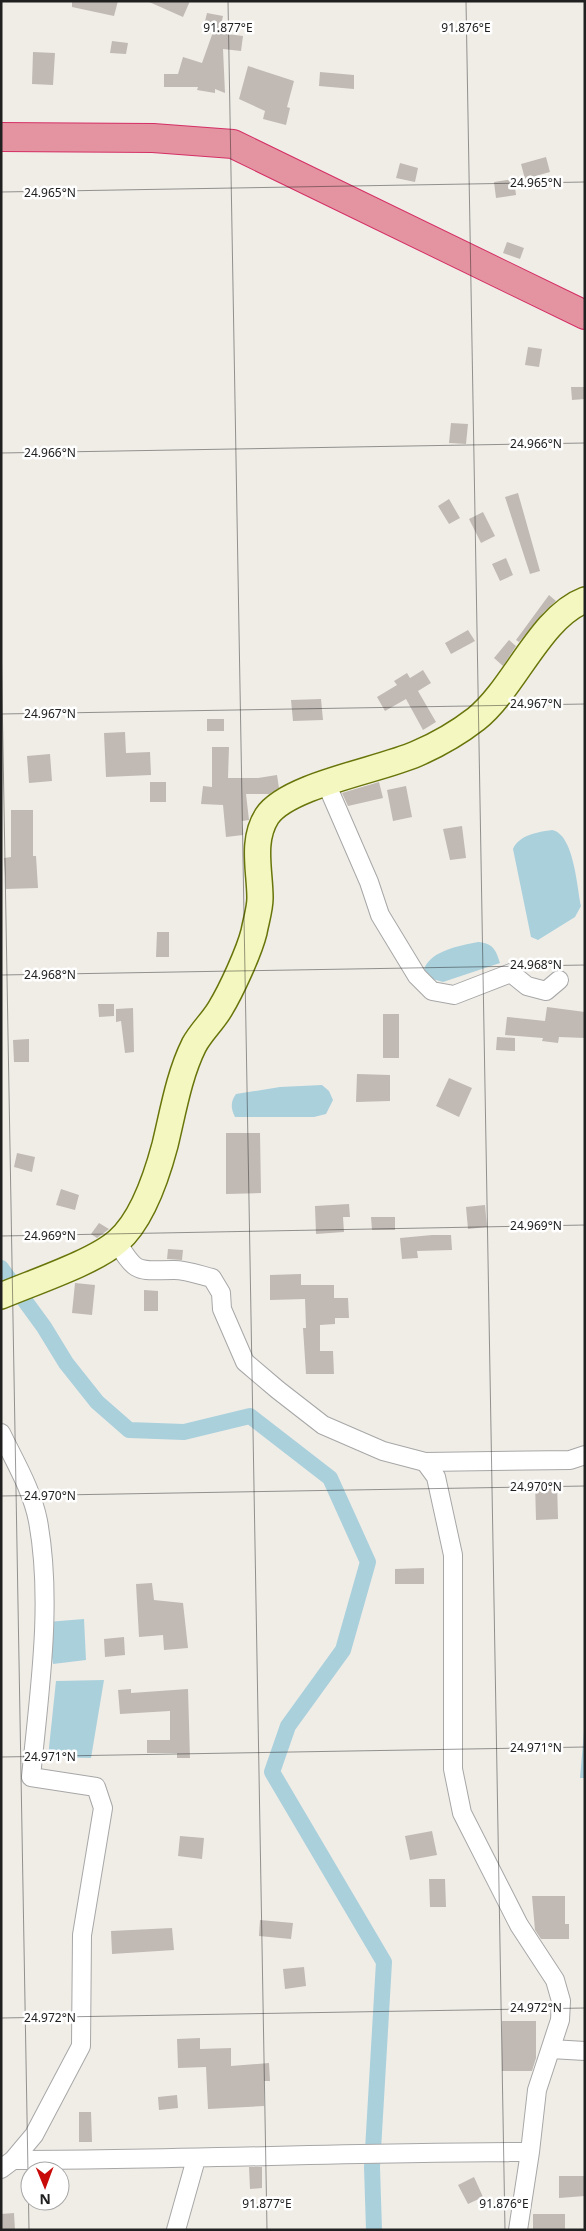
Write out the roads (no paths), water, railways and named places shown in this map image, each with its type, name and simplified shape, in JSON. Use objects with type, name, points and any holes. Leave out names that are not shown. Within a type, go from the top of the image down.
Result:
[{"type":"highway","points":[[1,136],[153,138],[233,144],[585,315]]},
{"type":"street","points":[[1,1296],[86,1260],[117,1242],[150,1192],[164,1148],[178,1089],[194,1045],[220,1008],[253,936],[260,900],[257,859],[261,828],[274,808],[288,798],[326,783],[416,754],[455,734],[478,718],[502,693],[521,664],[557,620],[575,604],[585,600]]},
{"type":"street","points":[[326,783],[369,882],[380,915],[417,976],[432,991],[454,995],[511,973],[526,986],[546,991],[560,980]]},
{"type":"street","points":[[117,1242],[129,1262],[138,1269],[152,1272],[176,1270],[212,1278],[221,1293],[222,1309],[246,1362],[323,1425],[382,1451],[424,1462],[570,1460],[585,1455]]},
{"type":"street","points":[[1,1433],[30,1493],[38,1521],[44,1570],[42,1657],[31,1777],[96,1787],[104,1808],[82,1935],[81,2046],[34,2135],[7,2164]]},
{"type":"street","points":[[424,1462],[436,1477],[453,1556],[453,1768],[456,1791],[462,1813],[519,1925],[555,1980],[561,2000],[551,2049],[537,2090],[518,2230]]},
{"type":"street","points":[[551,2049],[585,2051]]},
{"type":"street","points":[[7,2164],[419,2152],[530,2152]]},
{"type":"street","points":[[176,2230],[196,2159]]},
{"type":"water","points":[[552,830],[565,841],[570,851],[581,906],[575,917],[538,940],[531,937],[513,849],[524,837]]},
{"type":"water","points":[[478,942],[493,948],[500,963],[443,982],[429,978],[424,969],[433,957],[447,950]]},
{"type":"water","points":[[322,1085],[329,1091],[333,1100],[326,1114],[314,1117],[235,1117],[233,1111],[232,1103],[236,1094],[280,1087]]},
{"type":"water","points":[[84,1619],[86,1660],[53,1664],[47,1622]]},
{"type":"water","points":[[104,1680],[91,1758],[48,1757],[56,1681]]},
{"type":"water","points":[[585,1720],[585,1778],[580,1778]]},
{"type":"waterway","points":[[1,1268],[44,1327],[66,1363],[97,1402],[129,1430],[184,1432],[250,1416],[330,1478],[368,1562],[343,1650],[288,1726],[272,1772],[384,1962],[372,2167],[374,2230]]}]
